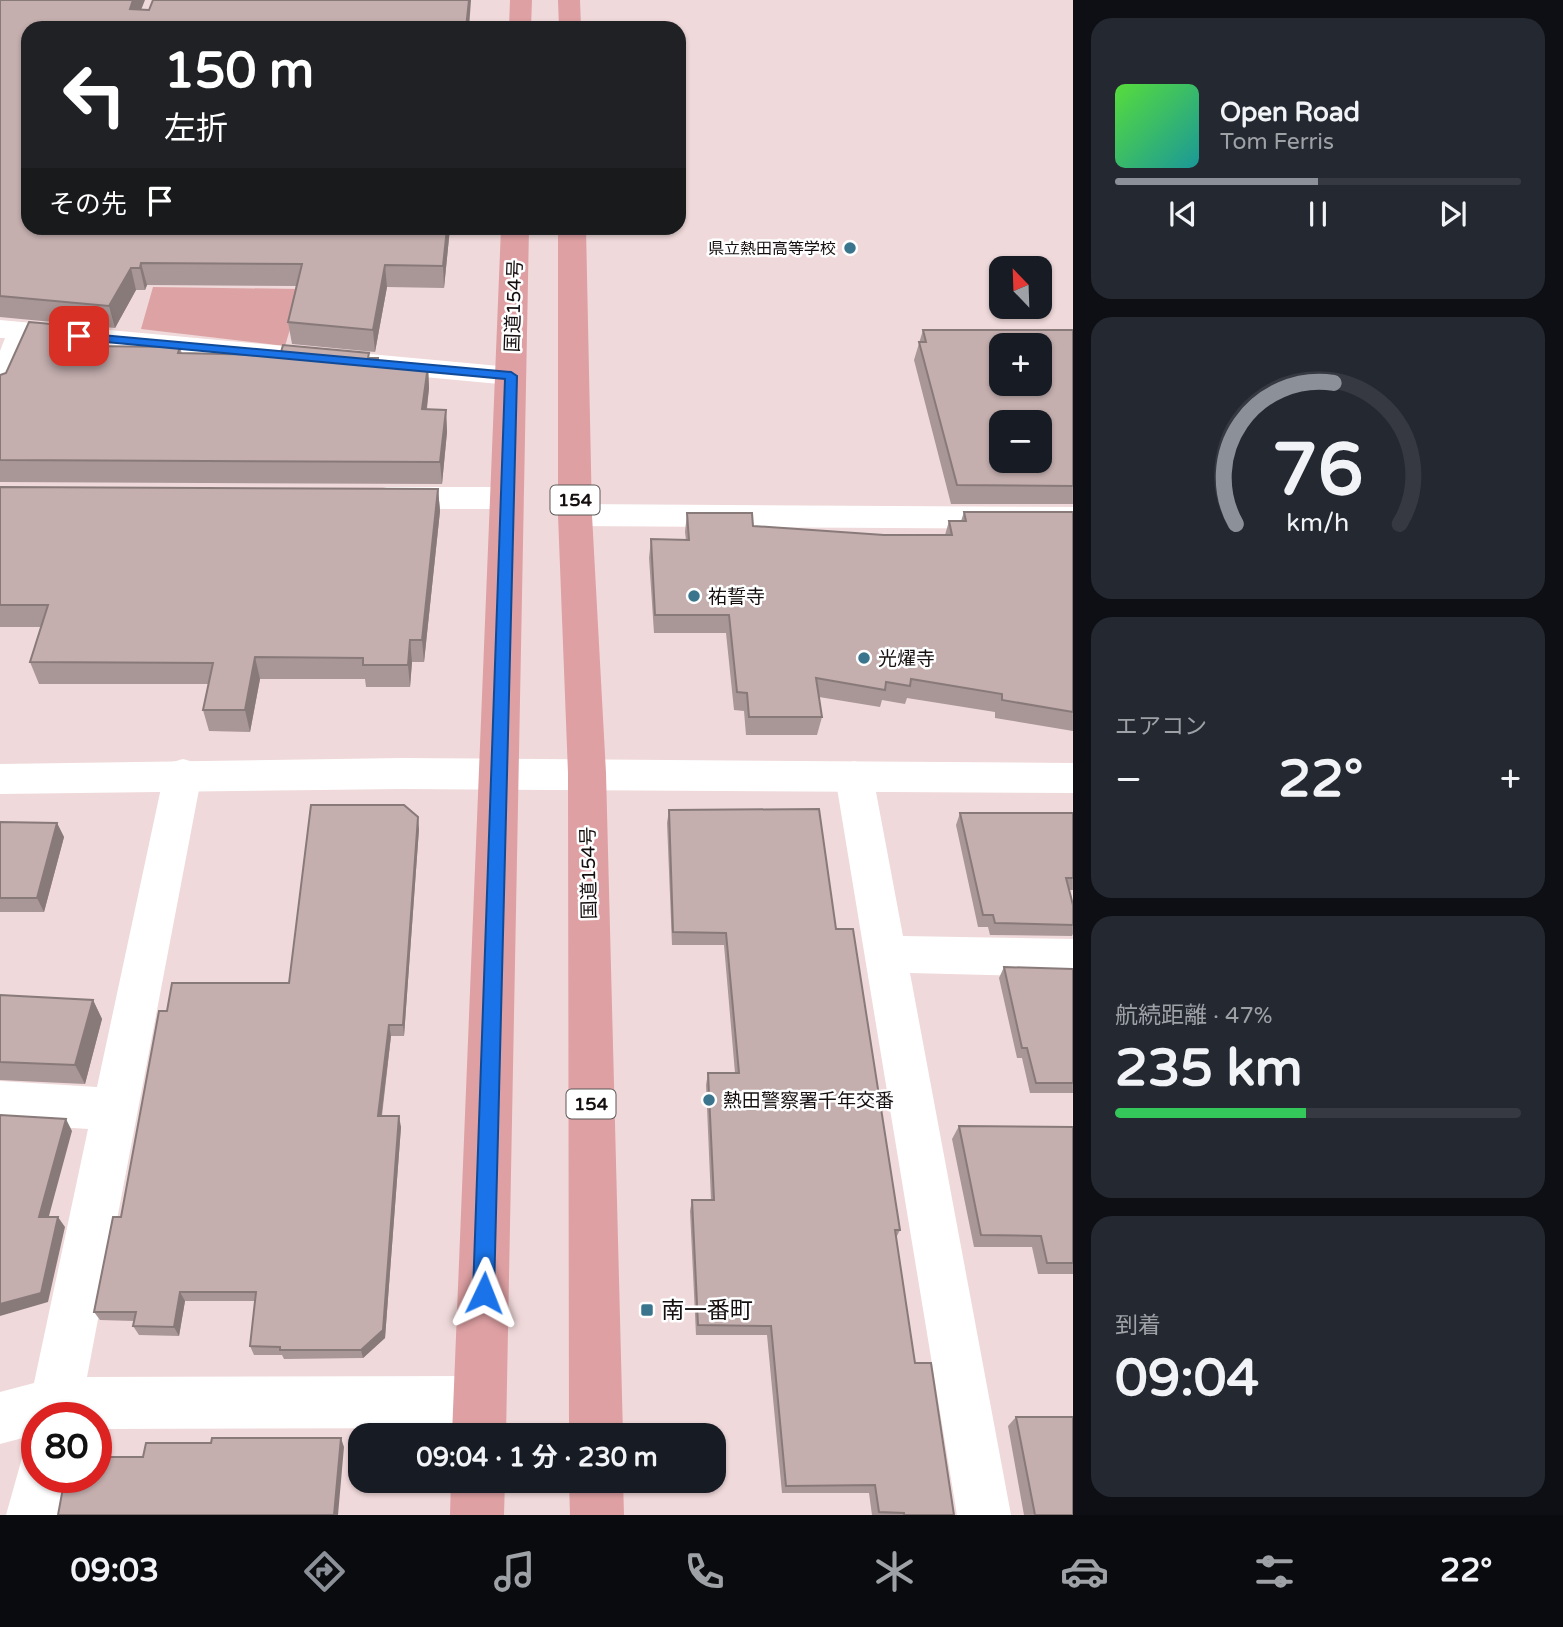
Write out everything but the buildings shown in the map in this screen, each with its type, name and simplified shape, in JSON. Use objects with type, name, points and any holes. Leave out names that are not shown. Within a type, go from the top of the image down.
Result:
[{"type":"highway","points":[[520,21],[521,0]]},
{"type":"highway","points":[[569,0],[570,21]]},
{"type":"highway","name":"国道154号","points":[[480,1418],[515,235]]},
{"type":"highway","name":"国道154号","points":[[572,235],[575,515],[587,773],[596,1423]]},
{"type":"highway","points":[[477,1515],[478,1493]]},
{"type":"highway","points":[[596,1493],[597,1515]]},
{"type":"street","points":[[0,387],[12,330],[511,376]]},
{"type":"street","points":[[360,498],[508,498]]},
{"type":"street","points":[[575,515],[1073,518]]},
{"type":"street","points":[[0,779],[183,774],[587,773],[1073,778]]},
{"type":"street","points":[[57,1402],[183,774]]},
{"type":"street","points":[[854,776],[984,1515]]},
{"type":"street","points":[[886,954],[1073,958]]},
{"type":"street","points":[[0,1102],[114,1110]]},
{"type":"street","points":[[112,1411],[480,1418]]},
{"type":"street","points":[[0,1418],[21,1415]]},
{"type":"street","points":[[33,1515],[38,1493]]},
{"type":"shaded area","points":[[153,287],[302,289],[285,346],[141,329]]},
{"type":"place","name":"県立熱田高等学校","points":[[850,248]]},
{"type":"place","name":"祐誓寺","points":[[694,596]]},
{"type":"place","name":"光燿寺","points":[[864,658]]},
{"type":"place","name":"熱田警察署千年交番","points":[[709,1100]]},
{"type":"place","name":"南一番町","points":[[647,1310]]},
{"type":"route","points":[[79,336],[511,376],[484,1293]]}]
